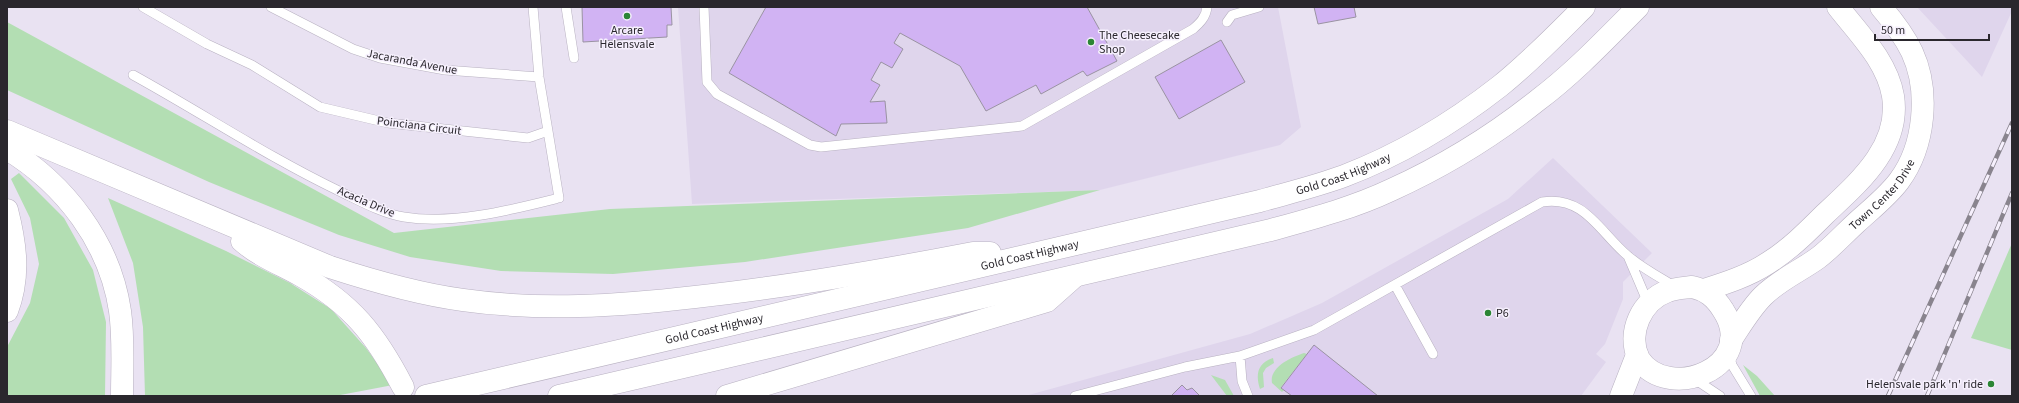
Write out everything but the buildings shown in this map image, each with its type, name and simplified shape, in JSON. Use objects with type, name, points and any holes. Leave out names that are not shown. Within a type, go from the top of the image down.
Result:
[{"type":"main road","name":"Gold Coast Highway","points":[[430,395],[751,322],[1260,201],[1345,175],[1393,153],[1462,113],[1500,86],[1532,58],[1584,7]]},
{"type":"main road","points":[[560,396],[1271,230],[1346,208],[1391,191],[1463,153],[1539,100],[1572,72],[1638,7]]},
{"type":"main road","name":"Town Center Drive","points":[[1704,290],[1728,283],[1749,274],[1768,263],[1790,246],[1861,180],[1882,152],[1888,136],[1894,109],[1888,77],[1873,52],[1838,7]]},
{"type":"main road","name":"Town Center Drive","points":[[1730,346],[1746,317],[1763,296],[1785,278],[1818,258],[1886,195],[1898,182],[1911,158],[1921,126],[1923,110],[1919,73],[1913,53],[1903,35],[1881,7]]},
{"type":"main road","points":[[7,131],[322,264],[370,280],[463,300],[543,307],[580,307],[649,302],[742,292],[867,273],[973,253],[1033,254]]},
{"type":"main road","points":[[7,149],[53,184],[73,205],[98,242],[114,283],[120,310],[122,335],[122,396]]},
{"type":"main road","points":[[7,210],[14,236],[16,266],[14,290],[7,311]]},
{"type":"main road","points":[[217,220],[254,252],[299,274],[345,306],[376,339],[403,387]]},
{"type":"main road","points":[[727,396],[1046,301],[1076,275]]},
{"type":"main road","points":[[1661,396],[1691,384],[1715,372],[1730,346],[1731,330],[1726,314],[1718,302],[1704,290],[1692,287],[1677,288],[1658,296],[1648,304],[1641,314],[1636,327],[1635,341],[1637,354],[1644,369],[1663,382],[1691,384]]},
{"type":"main road","points":[[1621,396],[1637,354]]},
{"type":"lane","name":"Poinciana Circuit","points":[[143,7],[207,44],[252,65],[320,107],[388,124],[528,138],[548,132]]},
{"type":"lane","name":"Jacaranda Avenue","points":[[271,7],[353,49],[380,58],[445,70],[539,77]]},
{"type":"lane","points":[[533,7],[539,77],[548,132]]},
{"type":"lane","points":[[566,7],[574,58]]},
{"type":"lane","points":[[704,7],[708,82],[716,94],[810,145],[821,147],[1022,126],[1193,29],[1200,24],[1206,13],[1207,7]]},
{"type":"lane","points":[[1227,22],[1232,14],[1259,7]]},
{"type":"lane","name":"Acacia Drive","points":[[133,76],[312,178],[370,206],[402,217],[430,219],[474,216],[559,198],[548,132]]},
{"type":"lane","points":[[1075,396],[1093,394],[1185,367],[1240,356],[1314,330],[1542,202],[1554,200],[1569,202],[1583,211],[1628,256],[1677,288]]},
{"type":"lane","points":[[1628,256],[1648,304]]},
{"type":"lane","points":[[1395,285],[1433,354]]},
{"type":"lane","points":[[1730,346],[1732,365],[1751,396]]},
{"type":"lane","points":[[1240,356],[1242,381],[1248,396]]},
{"type":"lane","points":[[1691,384],[1720,396]]},
{"type":"shaded area","points":[[678,7],[1278,7],[1301,127],[1280,145],[1100,190],[692,204]]},
{"type":"shaded area","points":[[1917,7],[2012,7],[2012,11],[1982,77]]},
{"type":"shaded area","points":[[1553,158],[1652,253],[1623,282],[1623,299],[1605,344],[1596,354],[1606,362],[1581,396],[1025,396],[1250,334],[1322,303],[1508,199]]},
{"type":"green space","points":[[7,22],[394,233],[610,209],[1100,190],[968,228],[745,262],[613,274],[501,271],[410,257],[339,235],[209,182],[7,90]]},
{"type":"green space","points":[[19,173],[64,218],[93,270],[106,322],[105,396],[7,396],[7,347],[30,303],[39,264],[30,218],[11,179]]},
{"type":"green space","points":[[108,198],[226,251],[290,283],[331,309],[366,348],[393,385],[335,396],[145,396],[143,327],[133,263]]},
{"type":"green space","points":[[2012,243],[2012,350],[1971,338]]},
{"type":"green space","points":[[1304,353],[1307,354],[1281,387],[1284,390],[1282,392],[1272,383],[1274,372],[1288,360]]},
{"type":"green space","points":[[1273,358],[1274,363],[1266,368],[1263,373],[1264,387],[1260,389],[1258,379],[1259,370],[1264,363]]},
{"type":"green space","points":[[1743,365],[1757,376],[1775,396],[1760,396]]},
{"type":"green space","points":[[1211,375],[1225,380],[1234,396],[1227,396]]},
{"type":"railway","points":[[1888,396],[2012,123]]},
{"type":"railway","points":[[1927,396],[2012,193]]},
{"type":"place","name":"Arcare Helensvale","points":[[627,16]]},
{"type":"place","name":"The Cheesecake Shop","points":[[1091,42]]},
{"type":"place","name":"P6","points":[[1488,313]]},
{"type":"place","name":"Helensvale park 'n' ride","points":[[1991,384]]}]
